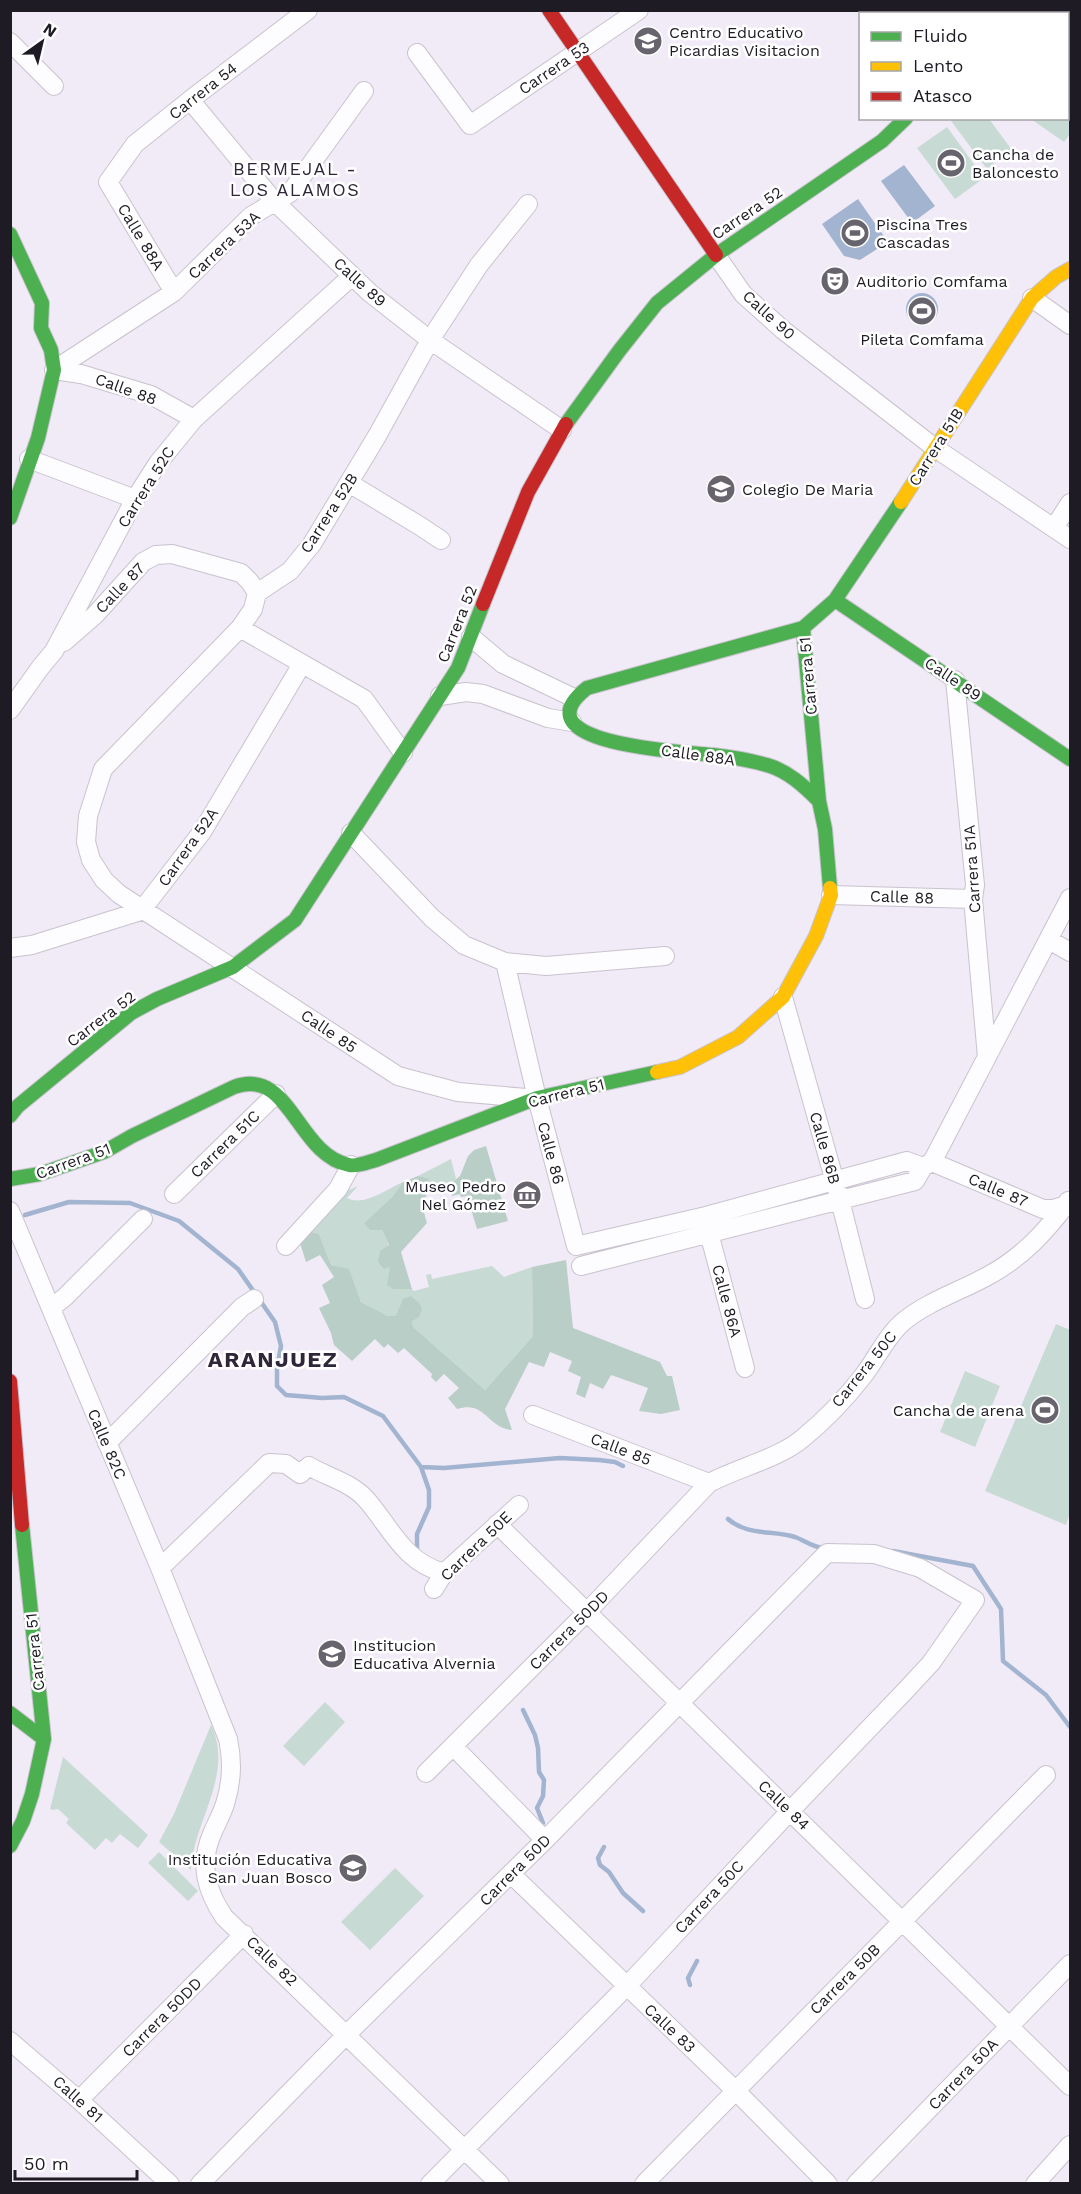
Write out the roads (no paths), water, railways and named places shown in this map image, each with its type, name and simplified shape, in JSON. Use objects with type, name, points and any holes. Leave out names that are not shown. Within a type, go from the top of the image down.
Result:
[{"type":"street","name":"Carrera 54","points":[[108,182],[135,144],[308,10]]},
{"type":"street","name":"Calle 90","points":[[549,10],[743,294],[783,330],[935,448],[1071,539]]},
{"type":"street","name":"Carrera 53","points":[[417,53],[470,125],[639,10]]},
{"type":"street","points":[[10,42],[54,86]]},
{"type":"street","name":"Carrera 53A","points":[[54,370],[174,292],[251,216],[290,193],[364,90]]},
{"type":"street","name":"Calle 89","points":[[190,100],[274,201],[370,293],[430,339],[562,430]]},
{"type":"street","name":"Carrera 52","points":[[13,1105],[131,1013],[157,999],[233,967],[296,920],[458,668],[528,492],[562,430],[619,351],[657,303],[716,255],[882,141],[904,120]]},
{"type":"street","name":"Calle 88A","points":[[108,182],[174,292]]},
{"type":"street","name":"Carrera 52B","points":[[257,593],[290,571],[312,544],[430,339],[479,265],[528,204]]},
{"type":"street","points":[[10,234],[42,303],[41,328],[51,350],[54,370],[38,438],[29,459],[11,523]]},
{"type":"street","name":"Carrera 51B","points":[[803,628],[835,600],[889,522],[1032,298],[1056,277],[1071,269]]},
{"type":"street","name":"Carrera 52C","points":[[10,710],[54,651],[135,499],[158,463],[194,419],[352,276]]},
{"type":"street","points":[[1032,298],[1071,325]]},
{"type":"street","name":"Calle 88","points":[[54,370],[81,374],[151,395],[194,419]]},
{"type":"street","points":[[29,459],[135,499]]},
{"type":"street","points":[[349,483],[441,540]]},
{"type":"street","points":[[1054,528],[1071,503]]},
{"type":"street","name":"Calle 87","points":[[54,651],[95,615],[142,562],[156,555],[172,554],[241,573],[257,593]]},
{"type":"street","points":[[141,910],[104,880],[91,860],[86,842],[88,816],[94,793],[103,769],[240,628],[253,609],[257,593]]},
{"type":"street","name":"Calle 89","points":[[835,600],[1071,759]]},
{"type":"street","points":[[240,628],[364,699],[403,753]]},
{"type":"street","points":[[572,722],[569,712],[574,698],[587,688],[803,628]]},
{"type":"street","name":"Carrera 51","points":[[351,1165],[376,1160],[537,1098],[680,1067],[738,1037],[783,997],[816,936],[831,895],[825,830],[819,801],[803,628]]},
{"type":"street","points":[[471,637],[503,664],[574,698]]},
{"type":"street","name":"Carrera 52A","points":[[141,910],[202,832],[302,664]]},
{"type":"street","name":"Carrera 51A","points":[[955,680],[975,885],[973,899],[987,1057]]},
{"type":"street","name":"Calle 88A","points":[[440,696],[466,692],[483,694],[548,718],[572,722],[579,731],[601,741],[713,755],[771,766],[797,780],[819,801]]},
{"type":"street","points":[[351,833],[432,918],[464,945],[505,962],[546,966],[665,956]]},
{"type":"street","name":"Calle 88","points":[[831,895],[973,899]]},
{"type":"street","points":[[581,1266],[915,1181],[927,1164],[987,1057],[1071,898]]},
{"type":"street","points":[[10,948],[32,945],[141,910]]},
{"type":"street","name":"Calle 85","points":[[141,910],[233,967],[398,1076],[458,1092],[537,1098]]},
{"type":"street","points":[[1049,940],[1071,952]]},
{"type":"street","name":"Calle 86","points":[[505,962],[537,1098],[576,1246],[706,1216],[834,1181]]},
{"type":"street","name":"Calle 86B","points":[[783,997],[840,1200],[864,1299]]},
{"type":"street","name":"Carrera 51","points":[[10,1179],[40,1174],[104,1152],[234,1087],[259,1083],[276,1094]]},
{"type":"street","points":[[276,1094],[315,1146],[333,1160],[351,1165],[338,1189],[286,1246]]},
{"type":"street","name":"Carrera 51C","points":[[174,1194],[276,1094]]},
{"type":"street","points":[[834,1181],[908,1161],[927,1164]]},
{"type":"street","name":"Calle 87","points":[[927,1164],[1043,1209],[1053,1209],[1069,1202]]},
{"type":"street","name":"Carrera 50C","points":[[709,1483],[802,1439],[863,1376],[903,1322],[918,1311],[994,1273],[1038,1239],[1069,1202]]},
{"type":"street","name":"Calle 82C","points":[[10,1211],[204,1677]]},
{"type":"street","points":[[51,1308],[65,1298],[143,1220]]},
{"type":"street","name":"Calle 86A","points":[[709,1233],[745,1368]]},
{"type":"street","points":[[107,1443],[248,1303]]},
{"type":"street","name":"Carrera 51","points":[[10,1381],[44,1739],[41,1761],[27,1811],[10,1846]]},
{"type":"street","name":"Calle 85","points":[[532,1415],[709,1483]]},
{"type":"street","points":[[160,1568],[269,1463],[286,1464],[300,1474],[309,1466],[326,1477],[350,1487],[364,1498],[404,1549],[432,1569],[444,1573]]},
{"type":"street","name":"Carrera 50DD","points":[[426,1773],[587,1612],[709,1483]]},
{"type":"street","name":"Carrera 50E","points":[[434,1589],[444,1573],[519,1505]]},
{"type":"street","name":"Calle 84","points":[[497,1524],[1071,2086]]},
{"type":"street","name":"Carrera 50C","points":[[430,2184],[626,1987],[931,1663],[975,1600],[920,1568],[874,1554],[827,1553]]},
{"type":"street","name":"Carrera 50D","points":[[200,2184],[347,2034],[545,1840],[827,1553]]},
{"type":"street","name":"Calle 82","points":[[204,1677],[228,1739],[232,1768],[225,1806],[206,1852],[205,1877],[210,1893],[224,1917],[500,2184]]},
{"type":"street","points":[[10,1713],[44,1739]]},
{"type":"street","points":[[453,1746],[545,1840]]},
{"type":"street","name":"Carrera 50B","points":[[644,2184],[1046,1775]]},
{"type":"street","name":"Calle 83","points":[[511,1874],[736,2091],[828,2184]]},
{"type":"street","name":"Carrera 50DD","points":[[79,2100],[244,1934]]},
{"type":"street","name":"Carrera 50A","points":[[856,2184],[1071,1964]]},
{"type":"street","name":"Calle 81","points":[[10,2041],[79,2100],[170,2184]]},
{"type":"street","points":[[1035,2184],[1071,2145]]},
{"type":"water","points":[[904,165],[935,206],[912,223],[881,181]]},
{"type":"water","name":"Piscina Tres Cascadas","points":[[858,199],[888,242],[860,260],[844,256],[822,224]]},
{"type":"water","name":"Pileta Comfama","points":[[922,293],[934,297],[938,309],[934,321],[922,325],[910,321],[906,309],[910,297]]},
{"type":"waterway","points":[[25,1215],[69,1202],[130,1203],[179,1221],[238,1269],[275,1322],[281,1346],[277,1386],[286,1395],[344,1397],[383,1416],[421,1467],[444,1468],[560,1458],[615,1462],[623,1466]]},
{"type":"waterway","points":[[417,1548],[417,1534],[429,1507],[429,1490],[421,1467]]},
{"type":"waterway","points":[[728,1519],[743,1528],[795,1537],[813,1546],[825,1548]]},
{"type":"waterway","points":[[893,1551],[973,1566],[1001,1609],[1003,1661],[1046,1695],[1070,1727]]},
{"type":"waterway","points":[[523,1710],[535,1735],[539,1772],[544,1780],[543,1796],[537,1808],[543,1823]]},
{"type":"waterway","points":[[604,1847],[598,1858],[600,1865],[609,1872],[623,1893],[643,1911]]},
{"type":"waterway","points":[[690,1985],[688,1978],[697,1961]]},
{"type":"place","name":"Centro Educativo Picardias Visitacion","points":[[648,41]]},
{"type":"place","name":"Cancha de Baloncesto","points":[[951,163]]},
{"type":"place","name":"Piscina Tres Cascadas","points":[[855,233]]},
{"type":"place","name":"Auditorio Comfama","points":[[835,281]]},
{"type":"place","name":"Pileta Comfama","points":[[922,311]]},
{"type":"place","name":"Colegio De Maria","points":[[721,489]]},
{"type":"place","name":"Museo Pedro Nel Gómez","points":[[527,1195]]},
{"type":"place","name":"Cancha de arena","points":[[1045,1410]]},
{"type":"place","name":"Institucion Educativa Alvernia","points":[[332,1654]]},
{"type":"place","name":"Institución Educativa San Juan Bosco","points":[[353,1868]]},
{"type":"district","name":"BERMEJAL - LOS ALAMOS","points":[[295,178]]},
{"type":"district","name":"ARANJUEZ","points":[[273,1359]]}]
